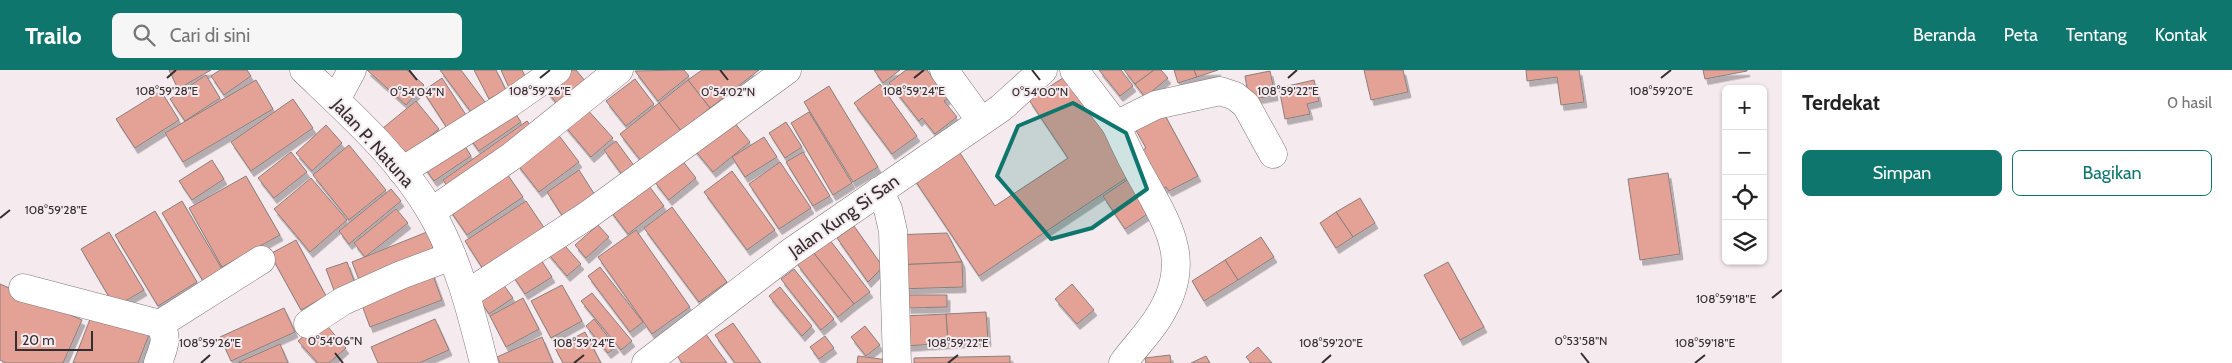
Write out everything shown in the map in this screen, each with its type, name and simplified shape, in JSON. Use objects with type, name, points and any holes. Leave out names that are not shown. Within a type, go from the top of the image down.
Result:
[{"type":"street","name":"Jalan P. Natuna","points":[[304,70],[336,100],[402,171],[431,212],[452,256],[467,294],[484,363]]},
{"type":"street","points":[[336,100],[352,70]]},
{"type":"street","points":[[402,171],[510,103],[557,70]]},
{"type":"street","points":[[431,212],[512,156],[619,70]]},
{"type":"street","points":[[467,294],[588,215],[786,70]]},
{"type":"street","points":[[944,70],[981,122]]},
{"type":"street","name":"Jalan Kung Si San","points":[[646,363],[791,252],[1001,108],[1043,70]]},
{"type":"street","points":[[1074,70],[1116,125],[1130,155],[1168,224],[1177,266],[1170,292],[1159,318],[1123,363]]},
{"type":"street","points":[[1116,125],[1156,106],[1220,91],[1235,96],[1246,105],[1273,154]]},
{"type":"street","points":[[880,191],[888,209],[893,231],[896,363]]},
{"type":"street","points":[[308,324],[343,301],[401,275],[452,256]]},
{"type":"street","points":[[160,324],[261,260]]},
{"type":"street","points":[[22,288],[160,324],[165,332],[166,340],[158,363]]},
{"type":"highlighted area","points":[[1073,103],[1126,133],[1147,189],[1092,228],[1051,239],[997,176],[1018,126]]},
{"type":"building","points":[[169,70],[211,70],[178,89]]},
{"type":"building","points":[[220,70],[247,70],[251,76],[224,95],[211,76]]},
{"type":"building","points":[[367,70],[407,70],[424,85],[406,105]]},
{"type":"building","points":[[440,70],[461,70],[488,106],[474,116]]},
{"type":"building","points":[[474,70],[496,70],[506,90],[489,99]]},
{"type":"building","points":[[501,70],[522,70],[528,82],[510,90]]},
{"type":"building","points":[[561,70],[576,70],[590,87],[562,110],[542,85]]},
{"type":"building","points":[[684,70],[689,76],[658,101],[635,71]]},
{"type":"building","points":[[702,70],[759,70],[710,108],[688,80]]},
{"type":"building","points":[[874,70],[900,70],[883,83]]},
{"type":"building","points":[[906,70],[927,70],[948,98],[944,101],[957,117],[935,134],[922,118],[919,121],[889,83]]},
{"type":"building","points":[[1099,70],[1121,70],[1133,86],[1120,96]]},
{"type":"building","points":[[1124,70],[1154,70],[1135,84]]},
{"type":"building","points":[[1154,70],[1161,70],[1168,78],[1145,97],[1135,84]]},
{"type":"building","points":[[1174,70],[1194,70],[1197,77],[1178,83]]},
{"type":"building","points":[[1194,70],[1218,70],[1197,77]]},
{"type":"building","points":[[1364,70],[1403,70],[1408,92],[1371,100]]},
{"type":"building","points":[[1526,70],[1579,70],[1584,102],[1561,105],[1557,77],[1527,81]]},
{"type":"building","points":[[1703,70],[1747,70],[1747,71],[1705,79]]},
{"type":"building","points":[[1270,71],[1275,95],[1249,100],[1245,76]]},
{"type":"building","points":[[1072,72],[1137,171],[979,276],[912,176],[956,147],[995,206],[1068,158],[1029,100]]},
{"type":"building","points":[[206,75],[220,98],[185,121],[170,99]]},
{"type":"building","points":[[442,78],[468,118],[449,131],[423,91]]},
{"type":"building","points":[[635,79],[654,104],[626,126],[606,101]]},
{"type":"building","points":[[256,80],[273,109],[183,162],[165,133]]},
{"type":"building","points":[[688,80],[710,108],[681,131],[659,103]]},
{"type":"building","points":[[1314,80],[1319,101],[1307,104],[1310,114],[1285,119],[1279,88]]},
{"type":"building","points":[[880,84],[917,136],[892,154],[854,103]]},
{"type":"building","points":[[829,86],[878,167],[853,182],[804,102]]},
{"type":"building","points":[[161,91],[179,120],[135,148],[116,119]]},
{"type":"building","points":[[293,99],[313,128],[251,171],[231,142]]},
{"type":"building","points":[[416,101],[439,129],[406,156],[383,128]]},
{"type":"building","points":[[659,103],[681,131],[642,162],[620,134]]},
{"type":"building","points":[[511,107],[521,122],[479,151],[468,136]]},
{"type":"building","points":[[585,107],[613,138],[591,157],[564,125]]},
{"type":"building","points":[[1161,108],[1198,176],[1169,191],[1166,187],[1152,194],[1132,156],[1146,148],[1132,123]]},
{"type":"building","points":[[809,112],[852,183],[833,195],[791,123]]},
{"type":"building","points":[[730,117],[750,142],[713,172],[693,148]]},
{"type":"building","points":[[527,121],[537,134],[452,193],[443,180]]},
{"type":"building","points":[[786,122],[802,147],[785,158],[769,133]]},
{"type":"building","points":[[326,125],[342,143],[312,171],[296,153]]},
{"type":"building","points":[[557,133],[579,162],[539,192],[517,164]]},
{"type":"building","points":[[764,137],[777,157],[745,177],[732,157]]},
{"type":"building","points":[[460,138],[471,156],[434,181],[422,164]]},
{"type":"building","points":[[616,141],[635,167],[623,176],[604,150]]},
{"type":"building","points":[[349,145],[386,190],[349,220],[313,175]]},
{"type":"building","points":[[291,152],[307,172],[274,198],[258,178]]},
{"type":"building","points":[[803,152],[830,196],[813,206],[786,162]]},
{"type":"building","points":[[681,159],[696,178],[669,200],[654,181]]},
{"type":"building","points":[[212,160],[224,179],[192,200],[179,181]]},
{"type":"building","points":[[780,162],[811,208],[779,229],[749,184]]},
{"type":"building","points":[[503,168],[523,197],[467,235],[447,206]]},
{"type":"building","points":[[579,170],[595,195],[563,217],[547,192]]},
{"type":"building","points":[[732,171],[775,230],[747,250],[704,192]]},
{"type":"building","points":[[1668,173],[1680,254],[1640,260],[1628,179]]},
{"type":"building","points":[[1136,174],[1158,207],[1125,229],[1103,196]]},
{"type":"building","points":[[246,176],[280,235],[222,267],[189,208]]},
{"type":"building","points":[[311,178],[347,220],[310,252],[274,209]]},
{"type":"building","points":[[643,178],[664,206],[628,234],[606,205]]},
{"type":"building","points":[[391,189],[401,201],[349,244],[339,231]]},
{"type":"building","points":[[1360,198],[1375,223],[1353,237],[1336,212]]},
{"type":"building","points":[[182,201],[222,269],[203,281],[162,213]]},
{"type":"building","points":[[526,201],[545,229],[483,269],[465,241]]},
{"type":"building","points":[[672,207],[727,282],[699,302],[644,228]]},
{"type":"building","points":[[396,209],[408,223],[365,257],[354,243]]},
{"type":"building","points":[[155,211],[197,282],[158,306],[115,235]]},
{"type":"building","points":[[1336,212],[1353,237],[1336,248],[1320,223]]},
{"type":"building","points":[[598,225],[609,237],[586,258],[575,245]]},
{"type":"building","points":[[854,226],[883,267],[868,282],[837,238]]},
{"type":"building","points":[[636,230],[690,307],[652,334],[598,257]]},
{"type":"building","points":[[109,232],[144,290],[115,307],[81,249]]},
{"type":"building","points":[[427,232],[436,255],[361,285],[352,262]]},
{"type":"building","points":[[947,233],[962,262],[896,265],[894,235]]},
{"type":"building","points":[[1261,237],[1274,257],[1238,280],[1225,260]]},
{"type":"building","points":[[558,238],[581,264],[567,276],[545,250]]},
{"type":"building","points":[[829,239],[870,292],[854,304],[813,252]]},
{"type":"building","points":[[296,240],[326,296],[301,310],[270,254]]},
{"type":"building","points":[[536,252],[552,277],[525,294],[509,270]]},
{"type":"building","points":[[813,252],[854,304],[838,317],[797,264]]},
{"type":"building","points":[[1225,260],[1238,280],[1204,301],[1192,281]]},
{"type":"building","points":[[347,262],[356,286],[335,293],[326,269]]},
{"type":"building","points":[[962,262],[963,287],[897,289],[896,265]]},
{"type":"building","points":[[1448,262],[1484,327],[1460,340],[1424,275]]},
{"type":"building","points":[[600,267],[643,322],[630,332],[588,276]]},
{"type":"building","points":[[794,269],[834,319],[821,330],[781,279]]},
{"type":"building","points":[[431,270],[442,300],[370,327],[359,297]]},
{"type":"building","points":[[500,280],[513,298],[489,314],[477,296]]},
{"type":"building","points":[[0,284],[82,320],[63,363],[6,363],[0,360]]},
{"type":"building","points":[[1072,284],[1094,310],[1077,324],[1055,299]]},
{"type":"building","points":[[562,285],[582,321],[551,338],[531,301]]},
{"type":"building","points":[[780,287],[812,326],[802,336],[769,296]]},
{"type":"building","points":[[592,293],[632,341],[621,350],[581,301]]},
{"type":"building","points":[[908,295],[947,295],[947,307],[908,308]]},
{"type":"building","points":[[523,298],[539,329],[506,347],[490,316]]},
{"type":"building","points":[[284,308],[295,332],[231,361],[220,337]]},
{"type":"building","points":[[94,309],[150,332],[138,363],[73,363]]},
{"type":"building","points":[[986,312],[988,341],[948,343],[946,314]]},
{"type":"building","points":[[946,314],[948,343],[906,346],[904,316]]},
{"type":"building","points":[[435,319],[449,350],[419,363],[378,363],[371,347]]},
{"type":"building","points":[[594,319],[616,347],[608,353],[586,326]]},
{"type":"building","points":[[322,320],[346,348],[329,363],[318,363],[298,341]]},
{"type":"building","points":[[733,323],[761,363],[735,363],[715,335]]},
{"type":"building","points":[[865,326],[880,345],[866,356],[851,337]]},
{"type":"building","points":[[585,332],[601,363],[563,363],[555,348]]},
{"type":"building","points":[[705,333],[727,363],[682,363],[676,354]]},
{"type":"building","points":[[825,336],[834,348],[819,359],[810,347]]},
{"type":"building","points":[[542,337],[553,363],[500,363],[497,357]]},
{"type":"building","points":[[280,344],[288,363],[239,363],[239,362]]},
{"type":"building","points":[[1258,347],[1272,363],[1251,363],[1246,357]]},
{"type":"building","points":[[1170,355],[1171,363],[1146,363],[1145,358]]},
{"type":"building","points":[[858,356],[888,360],[887,363],[857,363]]},
{"type":"building","points":[[1010,356],[1010,363],[914,363],[914,358]]},
{"type":"building","points":[[1206,356],[1210,363],[1191,363]]}]
